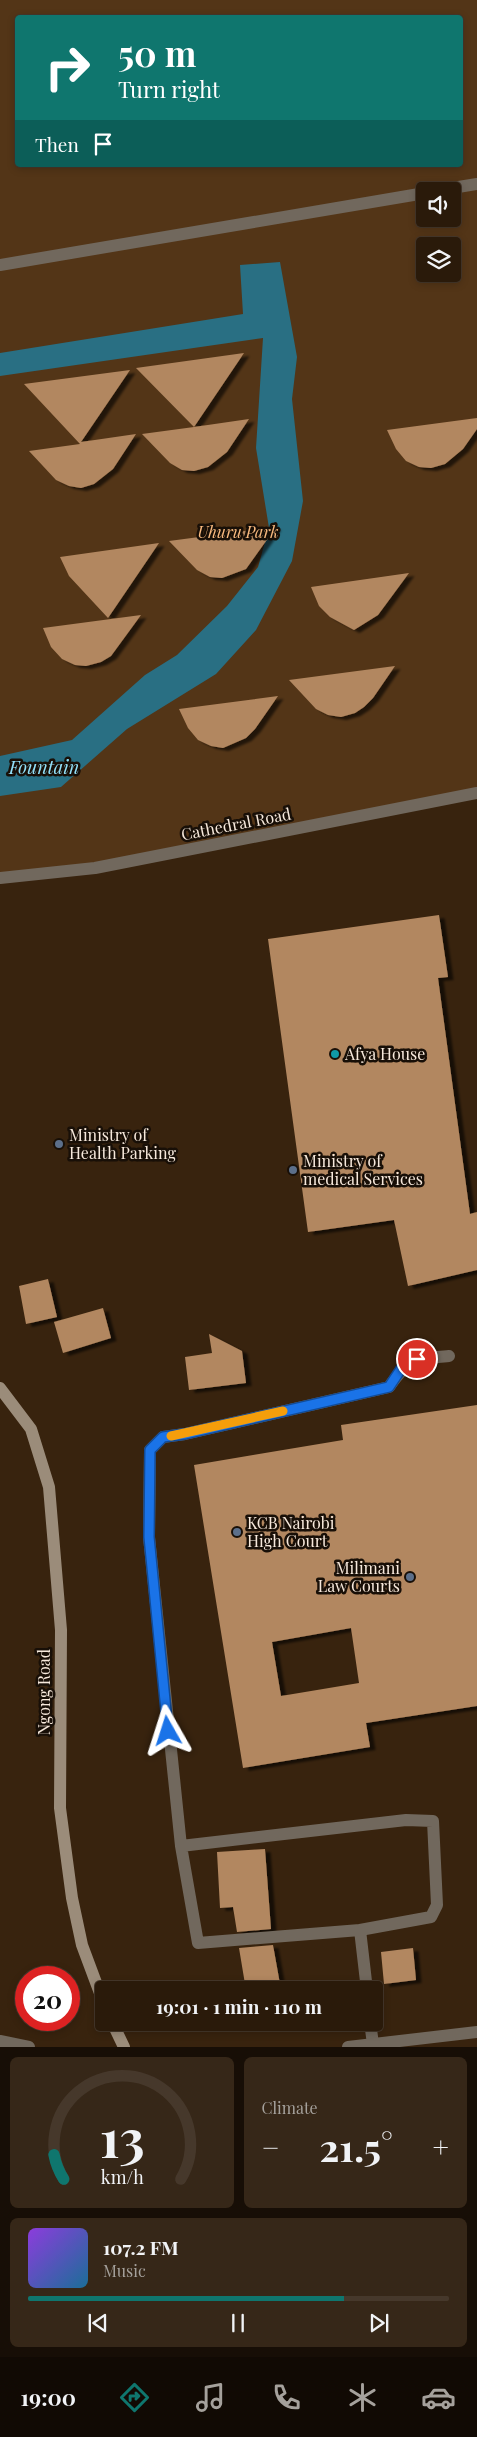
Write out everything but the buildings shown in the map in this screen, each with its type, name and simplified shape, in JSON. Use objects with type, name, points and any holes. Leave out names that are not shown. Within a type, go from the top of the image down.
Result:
[{"type":"main road","name":"Ngong Road","points":[[0,1388],[31,1429],[49,1487],[61,1630],[60,1808],[72,1898],[82,1945],[95,1981]]},
{"type":"main road","points":[[116,2031],[124,2047]]},
{"type":"street","points":[[461,187],[477,184]]},
{"type":"street","points":[[0,265],[416,195]]},
{"type":"street","name":"Cathedral Road","points":[[0,878],[95,868],[411,808],[477,793]]},
{"type":"street","points":[[181,1846],[406,1820],[433,1821],[437,1905],[431,1917],[360,1930],[198,1943],[181,1846],[149,1537],[150,1450],[163,1437],[185,1434],[389,1387],[401,1369],[417,1359],[449,1356]]},
{"type":"street","points":[[360,1930],[365,1981]]},
{"type":"street","points":[[371,2031],[373,2044]]},
{"type":"street","points":[[348,2047],[477,2032]]},
{"type":"street","points":[[0,2040],[29,2047]]},
{"type":"green space","name":"Uhuru Park","points":[[0,0],[477,0],[477,791],[0,884]]},
{"type":"water","name":"Fountain","points":[[280,262],[297,357],[292,399],[303,501],[292,561],[256,630],[216,674],[127,729],[61,787],[0,796],[0,756],[72,740],[145,675],[177,655],[227,606],[258,567],[269,528],[256,448],[263,338],[0,376],[0,353],[243,314],[240,265]]},
{"type":"slow traffic","points":[[171,1436],[283,1411]]},
{"type":"place","name":"Afya House","points":[[335,1054]]},
{"type":"place","name":"Ministry of Health Parking","points":[[59,1144]]},
{"type":"place","name":"Ministry of medical Services","points":[[293,1170]]},
{"type":"place","name":"KCB Nairobi High Court","points":[[237,1532]]},
{"type":"place","name":"Milimani Law Courts","points":[[410,1577]]},
{"type":"route","points":[[168,1731],[149,1537],[150,1450],[163,1437],[185,1434],[389,1387],[401,1369],[417,1359]]}]
